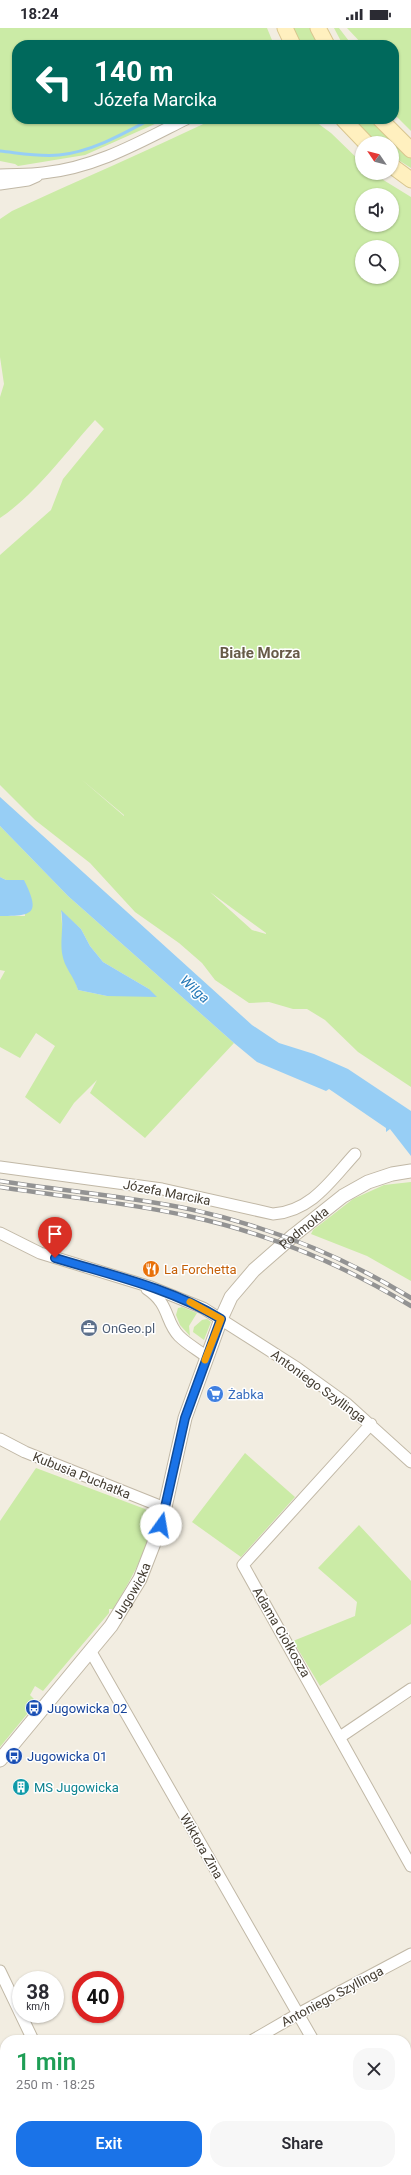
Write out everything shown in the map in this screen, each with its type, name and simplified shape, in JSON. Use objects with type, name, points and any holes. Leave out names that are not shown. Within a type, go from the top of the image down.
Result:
[{"type":"main road","points":[[318,28],[324,40]]},
{"type":"main road","points":[[348,124],[359,136]]},
{"type":"main road","points":[[385,124],[411,150]]},
{"type":"main road","points":[[399,171],[411,180]]},
{"type":"street","points":[[0,175],[43,173],[84,164],[118,153],[176,124]]},
{"type":"street","points":[[0,184],[28,180],[43,173]]},
{"type":"street","points":[[324,1210],[315,1198],[356,1154]]},
{"type":"street","name":"Józefa Marcika","points":[[0,1167],[25,1172],[162,1189],[267,1214],[285,1212],[315,1198]]},
{"type":"street","name":"Podmokła","points":[[221,1319],[231,1298],[254,1270],[324,1210],[355,1188],[368,1182],[408,1171]]},
{"type":"street","points":[[0,1233],[40,1253],[138,1283],[184,1300],[221,1319]]},
{"type":"street","points":[[138,1283],[156,1297],[168,1314],[172,1326],[179,1336],[207,1357]]},
{"type":"street","points":[[168,1314],[172,1307],[184,1300]]},
{"type":"street","name":"Jugowicka","points":[[0,1760],[91,1652],[115,1621],[140,1579],[155,1542],[165,1508],[185,1418],[221,1319]]},
{"type":"street","name":"Antoniego Szyllinga","points":[[221,1319],[297,1368],[371,1424],[411,1462]]},
{"type":"street","name":"Adama Ciołkosza","points":[[371,1424],[244,1565],[411,1866]]},
{"type":"street","name":"Kubusia Puchatka","points":[[0,1439],[31,1455],[165,1508]]},
{"type":"street","name":"Wiktora Zina","points":[[91,1652],[310,2035]]},
{"type":"street","points":[[340,1737],[411,1689]]},
{"type":"street","name":"Antoniego Szyllinga","points":[[262,2035],[298,2014],[411,1954]]},
{"type":"street","points":[[0,1971],[30,2035]]},
{"type":"green space","points":[[0,28],[267,28],[272,40],[12,40],[12,124],[155,124],[85,155],[18,166],[0,161]]},
{"type":"green space","points":[[292,28],[311,28],[317,40],[298,40]]},
{"type":"green space","points":[[334,28],[339,28],[348,40],[340,40]]},
{"type":"green space","points":[[347,28],[411,28],[411,131],[399,119],[399,40],[358,40]]},
{"type":"green space","points":[[204,124],[319,124],[331,133],[355,156],[355,180],[383,180],[396,188],[355,188],[355,232],[399,232],[399,190],[411,197],[411,1087],[358,1052],[325,1020],[307,1009],[293,1009],[269,1002],[249,1003],[215,980],[202,963],[179,943],[135,912],[90,863],[35,820],[0,785],[0,555],[51,510],[63,479],[104,429],[95,420],[38,485],[0,518],[0,397],[4,384],[0,357],[0,219],[12,211]],"holes":[[[81,779],[124,815],[124,816]],[[210,892],[266,933],[252,930]]]},
{"type":"green space","points":[[357,124],[376,124],[388,136],[370,136]]},
{"type":"green space","points":[[399,146],[411,158],[411,168],[399,160]]},
{"type":"green space","points":[[0,826],[68,896],[234,1043],[145,1138],[90,1093],[97,1080],[74,1103],[60,1124],[25,1097],[55,1046],[36,1033],[20,1058],[0,1047],[0,980],[5,971],[0,970],[0,916],[25,916],[22,880],[6,880],[0,877]],"holes":[[[61,911],[81,929],[90,946],[103,962],[149,989],[107,996],[78,990],[63,937]]]},
{"type":"green space","points":[[411,1182],[411,1281],[367,1256],[311,1234],[313,1230],[353,1199],[384,1185]]},
{"type":"green space","points":[[182,1307],[197,1313],[189,1326],[190,1336],[180,1325],[176,1315],[178,1308]]},
{"type":"green space","points":[[207,1319],[211,1322],[204,1340],[193,1332],[194,1327],[202,1320]]},
{"type":"green space","points":[[245,1453],[295,1497],[241,1557],[192,1522]]},
{"type":"green space","points":[[36,1468],[145,1509],[151,1515],[152,1524],[150,1535],[139,1563],[113,1609],[109,1609],[109,1613],[43,1691],[35,1686],[30,1695],[37,1702],[0,1747],[0,1521]]},
{"type":"green space","points":[[359,1525],[411,1581],[411,1624],[320,1686],[293,1641],[355,1616],[357,1602],[318,1568]]},
{"type":"water","name":"Wilga","points":[[0,797],[252,1025],[279,1043],[314,1054],[348,1069],[411,1111],[411,1156],[390,1129],[386,1132],[386,1128],[329,1089],[326,1091],[257,1062],[234,1043],[68,896],[0,826]]},
{"type":"water","points":[[0,877],[6,880],[24,880],[32,900],[33,906],[31,911],[27,914],[0,916]]},
{"type":"water","points":[[61,910],[81,929],[90,946],[103,962],[149,989],[157,997],[107,996],[78,990],[63,958]]},
{"type":"waterway","points":[[0,151],[44,156],[71,153],[106,142],[142,124]]},
{"type":"railway","points":[[0,1181],[166,1204],[247,1224],[304,1244],[331,1256],[359,1269],[411,1298]]},
{"type":"railway","points":[[0,1187],[165,1211],[246,1231],[331,1264],[411,1306]]},
{"type":"slow traffic","points":[[190,1302],[221,1319],[205,1360]]},
{"type":"place","name":"La Forchetta","points":[[151,1269]]},
{"type":"place","name":"OnGeo.pl","points":[[89,1328]]},
{"type":"place","name":"Żabka","points":[[215,1394]]},
{"type":"place","name":"Jugowicka 02","points":[[34,1708]]},
{"type":"place","name":"Jugowicka 01","points":[[14,1756]]},
{"type":"place","name":"MS Jugowicka","points":[[21,1787]]},
{"type":"district","name":"Białe Morza","points":[[260,653]]},
{"type":"route","points":[[55,1258],[151,1287],[203,1308],[221,1319],[185,1418],[161,1525]]}]
